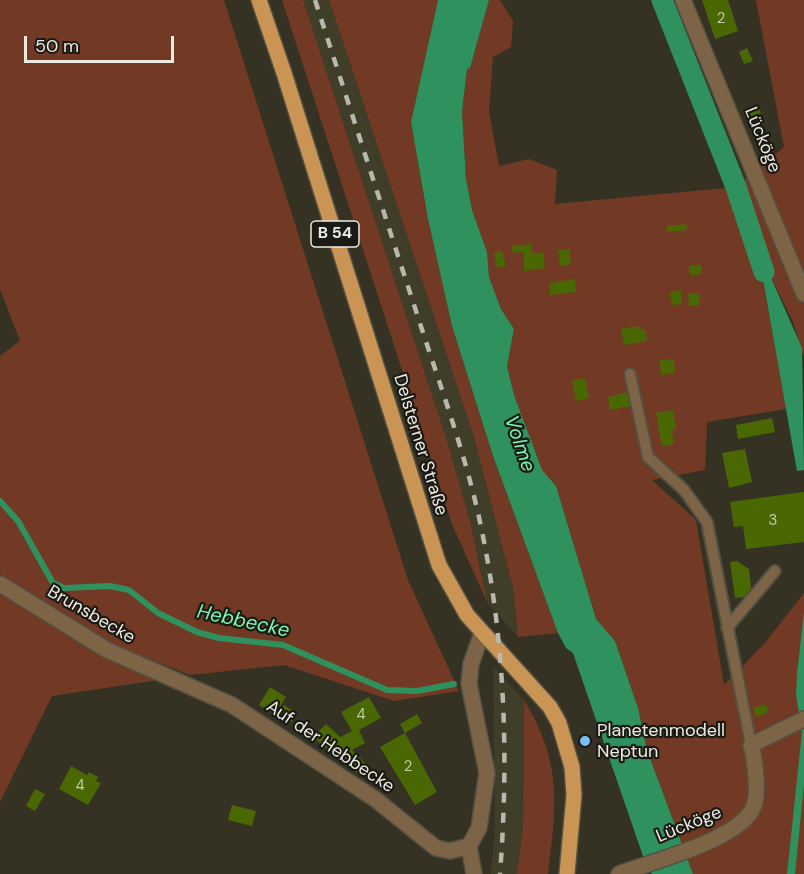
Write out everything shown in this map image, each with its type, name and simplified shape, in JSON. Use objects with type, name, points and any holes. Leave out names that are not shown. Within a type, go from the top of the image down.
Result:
[{"type":"main road","name":"Delsterner Straße","points":[[259,0],[284,73],[427,533],[454,595],[482,633],[550,707],[567,744],[574,795],[567,874]]},
{"type":"street","name":"Lücköge","points":[[683,0],[804,294]]},
{"type":"street","name":"Brunsbecke","points":[[0,584],[107,650],[164,674]]},
{"type":"street","points":[[474,874],[469,846],[479,828],[487,773],[469,684],[471,664],[482,633]]},
{"type":"street","name":"Auf der Hebbecke","points":[[164,674],[232,705],[375,799],[436,848],[450,851],[469,846]]},
{"type":"street","points":[[752,746],[785,726],[804,719]]},
{"type":"street","name":"Lücköge","points":[[619,874],[706,842],[732,830],[745,820],[755,804],[755,758],[752,746]]},
{"type":"lane","points":[[630,374],[648,457],[684,490],[707,522],[752,746]]},
{"type":"lane","points":[[727,628],[775,571]]},
{"type":"shaded area","points":[[0,0],[224,0],[408,580],[459,691],[394,701],[284,665],[190,675],[109,643],[0,574],[0,356],[20,341],[0,289]]},
{"type":"shaded area","points":[[282,0],[303,0],[448,444],[471,525],[487,602],[452,524]]},
{"type":"shaded area","points":[[303,0],[329,0],[474,437],[513,588],[518,637],[487,602],[471,525],[448,444]]},
{"type":"shaded area","points":[[329,0],[438,0],[411,122],[428,219],[452,326],[493,456],[558,633],[518,637],[513,588],[474,437]]},
{"type":"shaded area","points":[[489,0],[500,0],[513,21],[511,47],[493,57],[489,112],[499,166],[529,159],[557,170],[555,204],[736,187],[784,147],[756,0],[804,0],[804,357],[793,322],[757,248],[786,409],[707,422],[705,470],[652,480],[696,520],[724,685],[764,644],[804,593],[804,874],[693,874],[647,750],[638,708],[615,641],[596,619],[556,486],[542,471],[514,395],[507,366],[514,329],[501,309],[489,277],[487,252],[472,210],[466,180],[462,112],[467,68],[470,68]]},
{"type":"shaded area","points":[[0,592],[101,657],[158,680],[52,696],[0,802]]},
{"type":"shaded area","points":[[493,666],[524,700],[523,826],[517,874],[491,874],[495,827]]},
{"type":"shaded area","points":[[524,700],[545,744],[554,784],[548,874],[517,874],[523,826]]},
{"type":"water","name":"Volme","points":[[438,0],[489,0],[470,68],[467,69],[462,112],[466,179],[472,210],[487,252],[489,277],[501,309],[514,329],[507,366],[514,395],[542,470],[556,486],[596,619],[615,641],[638,708],[647,750],[693,874],[652,874],[644,859],[573,653],[566,648],[558,633],[493,456],[452,326],[428,219],[411,122]]},
{"type":"water","points":[[757,246],[802,348],[804,470],[797,471]]},
{"type":"water","points":[[804,612],[804,784],[795,874],[787,874],[802,732],[796,695]]},
{"type":"building","points":[[702,0],[728,0],[738,31],[715,39]]},
{"type":"building","points":[[747,48],[753,61],[744,64],[739,52]]},
{"type":"building","points":[[758,106],[761,113],[746,119],[743,112]]},
{"type":"building","points":[[686,224],[687,230],[667,232],[667,226]]},
{"type":"building","points":[[531,244],[532,254],[543,252],[545,268],[524,271],[524,252],[513,253],[512,246]]},
{"type":"building","points":[[569,249],[571,264],[560,266],[558,250]]},
{"type":"building","points":[[502,251],[506,266],[497,268],[494,253]]},
{"type":"building","points":[[701,265],[702,274],[690,275],[689,266]]},
{"type":"building","points":[[575,279],[576,292],[550,295],[549,283]]},
{"type":"building","points":[[681,290],[682,304],[672,305],[670,292]]},
{"type":"building","points":[[699,293],[700,305],[689,306],[688,294]]},
{"type":"building","points":[[640,326],[641,330],[645,329],[647,341],[624,345],[621,329]]},
{"type":"building","points":[[674,359],[675,373],[661,375],[660,360]]},
{"type":"building","points":[[585,378],[589,398],[576,401],[572,381]]},
{"type":"building","points":[[628,392],[631,406],[610,410],[608,397]]},
{"type":"building","points":[[673,410],[676,429],[672,430],[674,444],[662,446],[656,413]]},
{"type":"building","points":[[772,418],[775,432],[738,439],[736,425]]},
{"type":"building","points":[[745,449],[752,482],[729,488],[722,453]]},
{"type":"building","points":[[804,492],[804,542],[746,549],[743,526],[734,527],[730,502]]},
{"type":"building","points":[[737,561],[749,569],[752,596],[735,598],[730,562]]},
{"type":"building","points":[[270,687],[286,697],[275,715],[259,705]]},
{"type":"building","points":[[369,697],[381,718],[359,730],[365,743],[352,750],[370,768],[361,777],[340,757],[343,755],[339,751],[334,756],[313,737],[326,724],[340,737],[352,731],[341,712]]},
{"type":"building","points":[[766,704],[769,712],[756,717],[753,708]]},
{"type":"building","points":[[284,705],[297,714],[292,722],[279,713]]},
{"type":"building","points":[[417,714],[422,723],[405,733],[400,724]]},
{"type":"building","points":[[405,733],[437,792],[415,805],[380,747]]},
{"type":"building","points":[[71,766],[87,775],[89,772],[98,777],[96,781],[101,783],[88,805],[59,789]]},
{"type":"building","points":[[35,789],[45,794],[35,811],[26,806]]},
{"type":"building","points":[[232,805],[256,811],[252,826],[228,820]]},
{"type":"waterway","points":[[662,0],[736,187],[764,272]]},
{"type":"waterway","name":"Hebbecke","points":[[0,501],[18,521],[53,583],[64,588],[110,586],[129,590],[158,613],[197,632],[219,638],[283,645],[387,690],[417,691],[454,684]]},
{"type":"railway","points":[[315,0],[451,418],[480,522],[495,609],[503,697],[504,786],[500,874]]},
{"type":"place","name":"Planetenmodell Neptun","points":[[585,741]]}]
